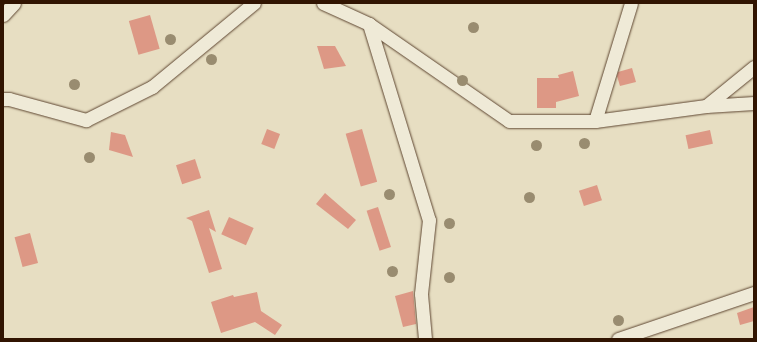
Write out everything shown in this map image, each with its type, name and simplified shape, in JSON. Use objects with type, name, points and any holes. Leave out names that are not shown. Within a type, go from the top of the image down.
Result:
[{"type":"street","points":[[3,15],[14,3]]},
{"type":"street","points":[[3,99],[9,99],[86,120],[152,87],[254,3]]},
{"type":"street","points":[[323,3],[369,24],[509,121],[595,122],[706,106],[754,103]]},
{"type":"street","points":[[595,122],[631,3]]},
{"type":"street","points":[[369,24],[429,220],[420,294],[425,339]]},
{"type":"street","points":[[706,106],[754,67]]},
{"type":"street","points":[[618,339],[754,293]]},
{"type":"building","points":[[150,15],[160,49],[138,55],[129,21]]},
{"type":"building","points":[[317,46],[335,46],[346,66],[324,69]]},
{"type":"building","points":[[632,68],[636,82],[620,86],[617,76],[618,72]]},
{"type":"building","points":[[573,71],[579,96],[556,102],[556,108],[537,108],[537,78],[559,78],[558,75]]},
{"type":"building","points":[[267,129],[280,134],[274,149],[261,144]]},
{"type":"building","points":[[362,129],[377,182],[361,187],[346,134]]},
{"type":"building","points":[[710,130],[713,144],[688,149],[686,135]]},
{"type":"building","points":[[111,132],[125,135],[133,157],[109,150]]},
{"type":"building","points":[[195,159],[201,178],[182,184],[176,165]]},
{"type":"building","points":[[597,185],[602,200],[584,206],[579,191]]},
{"type":"building","points":[[325,193],[356,220],[348,229],[316,204]]},
{"type":"building","points":[[378,207],[391,247],[380,251],[367,211]]},
{"type":"building","points":[[209,210],[216,232],[209,228],[222,269],[209,273],[192,221],[186,218]]},
{"type":"building","points":[[229,217],[254,228],[246,245],[221,234]]},
{"type":"building","points":[[30,233],[38,263],[23,267],[15,237]]},
{"type":"building","points":[[413,291],[416,324],[403,327],[395,296]]},
{"type":"building","points":[[257,292],[261,311],[282,325],[275,335],[255,322],[221,333],[211,302],[233,295],[234,297]]},
{"type":"building","points":[[754,307],[754,321],[740,325],[737,313]]}]
